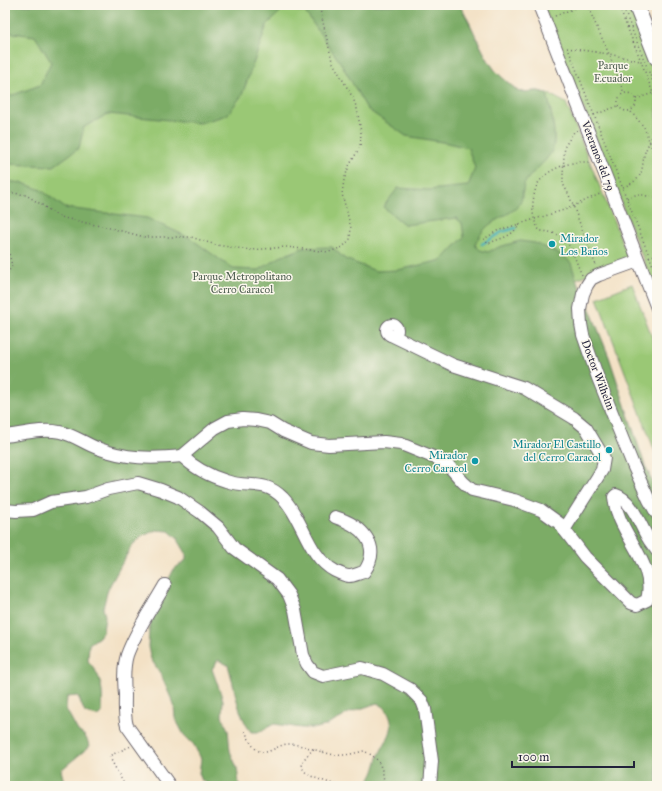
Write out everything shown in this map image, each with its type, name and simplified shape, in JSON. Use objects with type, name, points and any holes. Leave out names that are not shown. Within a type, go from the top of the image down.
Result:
[{"type":"main road","points":[[636,5],[657,58]]},
{"type":"street","name":"Veteranos del 79","points":[[539,5],[587,119],[610,188],[644,259],[657,308]]},
{"type":"street","points":[[587,285],[592,279],[599,275],[644,259]]},
{"type":"street","name":"Doctor Wilhelm","points":[[587,285],[583,294],[580,309],[582,335],[633,465],[657,514]]},
{"type":"street","points":[[394,332],[404,341],[453,365],[524,388],[574,418],[586,428],[604,458],[602,470],[564,530]]},
{"type":"street","points":[[5,436],[41,431],[59,431],[95,447],[118,455],[154,458],[182,456],[215,428],[228,422],[243,419],[270,423],[283,431],[310,443],[329,445],[384,442],[401,444],[438,459],[448,465],[472,490],[514,500],[541,510],[559,523],[586,557],[631,603],[638,605],[647,600],[649,592],[639,554],[628,538],[614,504],[614,497],[616,495],[620,496],[627,503],[637,516],[648,538],[657,551]]},
{"type":"street","points":[[182,456],[192,466],[226,481],[239,484],[264,486],[274,490],[293,511],[318,558],[327,567],[349,576],[364,572],[371,559],[372,550],[369,541],[364,534],[345,520],[335,517]]},
{"type":"street","points":[[5,510],[33,510],[51,502],[86,497],[108,489],[138,483],[178,497],[218,527],[234,548],[278,578],[289,595],[295,610],[303,655],[313,672],[323,676],[362,668],[382,674],[410,688],[422,701],[425,710],[432,761],[430,786]]},
{"type":"street","points":[[165,585],[142,623],[127,656],[124,672],[125,720],[170,786]]},
{"type":"path","points":[[5,195],[13,193],[26,196],[56,215],[64,218],[145,237],[191,237],[216,245],[251,250],[286,247],[329,252],[343,248],[350,240],[351,228],[342,194],[344,180],[349,166],[360,147],[361,132],[353,98],[332,62],[319,5]]},
{"type":"path","points":[[553,11],[555,16],[575,8],[578,5]]},
{"type":"path","points":[[587,5],[609,54],[624,94]]},
{"type":"path","points":[[618,5],[657,104]]},
{"type":"path","points":[[622,5],[657,92]]},
{"type":"path","points":[[565,42],[568,48],[587,119],[623,187],[644,259],[657,276]]},
{"type":"path","points":[[568,48],[609,54],[641,61]]},
{"type":"path","points":[[651,89],[656,87]]},
{"type":"path","points":[[618,106],[619,97],[630,93],[636,99],[636,105],[630,111]]},
{"type":"path","points":[[636,99],[652,93]]},
{"type":"path","points":[[599,275],[564,184],[562,175],[565,146],[574,132],[587,119],[618,106]]},
{"type":"path","points":[[618,106],[622,110],[630,111],[644,127],[657,162]]},
{"type":"path","points":[[623,187],[632,183],[638,178],[642,171],[645,153],[654,133],[657,130]]},
{"type":"path","points":[[587,285],[569,245],[563,237],[554,233],[540,231],[533,214],[534,201],[539,182],[553,171],[564,165],[584,162],[601,164]]},
{"type":"path","points":[[520,224],[516,230],[506,237],[488,244],[484,239],[497,230],[573,207],[610,188]]},
{"type":"path","points":[[627,198],[638,194],[657,198]]},
{"type":"path","points":[[5,243],[12,266],[5,277]]},
{"type":"path","points":[[644,259],[657,254]]},
{"type":"path","points":[[245,731],[256,750],[260,752],[266,752],[285,744],[301,746],[337,755],[364,751],[377,759],[382,770],[384,782],[383,786]]},
{"type":"path","points":[[125,786],[109,756],[140,742]]},
{"type":"path","points":[[314,749],[305,758],[302,767],[303,771],[307,775],[339,786]]},
{"type":"green space","name":"Parque Metropolitano Cerro Caracol","points":[[5,5],[459,5],[489,61],[494,69],[503,78],[519,92],[538,91],[547,93],[566,103],[627,254],[626,260],[622,262],[576,279],[609,357],[644,463],[652,481],[657,485],[657,786],[186,516],[5,580]]},
{"type":"green space","name":"Parque Metropolitano Cerro Caracol","points":[[5,5],[459,5],[489,61],[500,75],[519,92],[538,91],[547,93],[554,132],[551,153],[524,184],[522,199],[518,206],[487,226],[475,245],[480,250],[488,252],[520,241],[535,243],[564,256],[571,263],[576,279],[609,357],[644,463],[652,481],[657,485],[657,786],[360,786],[372,776],[382,748],[391,730],[389,715],[387,710],[382,705],[377,703],[346,714],[325,726],[316,728],[302,728],[274,724],[259,732],[251,732],[239,709],[228,665],[218,660],[212,669],[223,700],[222,716],[228,730],[230,751],[237,768],[239,786],[213,786],[202,781],[199,773],[201,759],[194,745],[184,735],[175,718],[174,705],[160,673],[151,659],[148,647],[149,631],[155,606],[174,569],[186,560],[186,553],[177,538],[169,531],[156,530],[143,536],[132,545],[108,589],[103,608],[105,616],[103,631],[99,637],[89,644],[88,661],[97,673],[101,685],[102,713],[97,716],[85,713],[78,696],[67,697],[66,709],[78,731],[85,736],[90,746],[61,770],[65,786],[5,786],[5,181],[23,183],[41,190],[65,208],[147,218],[190,238],[233,269],[259,270],[280,257],[303,248],[332,247],[345,259],[376,271],[398,270],[442,260],[464,237],[462,223],[456,218],[405,225],[383,207],[398,188],[429,190],[468,186],[475,168],[468,148],[406,136],[367,109],[342,65],[305,12],[284,8],[267,25],[242,95],[227,115],[200,123],[108,114],[84,127],[79,148],[54,166],[5,164],[5,98],[40,85],[51,62],[35,36],[5,32]]},
{"type":"green space","name":"Parque Ecuador","points":[[543,5],[632,5],[657,70],[657,287],[654,279],[651,279]]},
{"type":"green space","points":[[632,284],[657,350],[657,457],[597,298]]},
{"type":"waterway","points":[[482,244],[502,232],[516,228]]},
{"type":"place","name":"Mirador Los Baños","points":[[552,244]]},
{"type":"place","name":"Mirador El Castillo del Cerro Caracol","points":[[609,450]]},
{"type":"place","name":"Mirador Cerro Caracol","points":[[475,461]]}]
